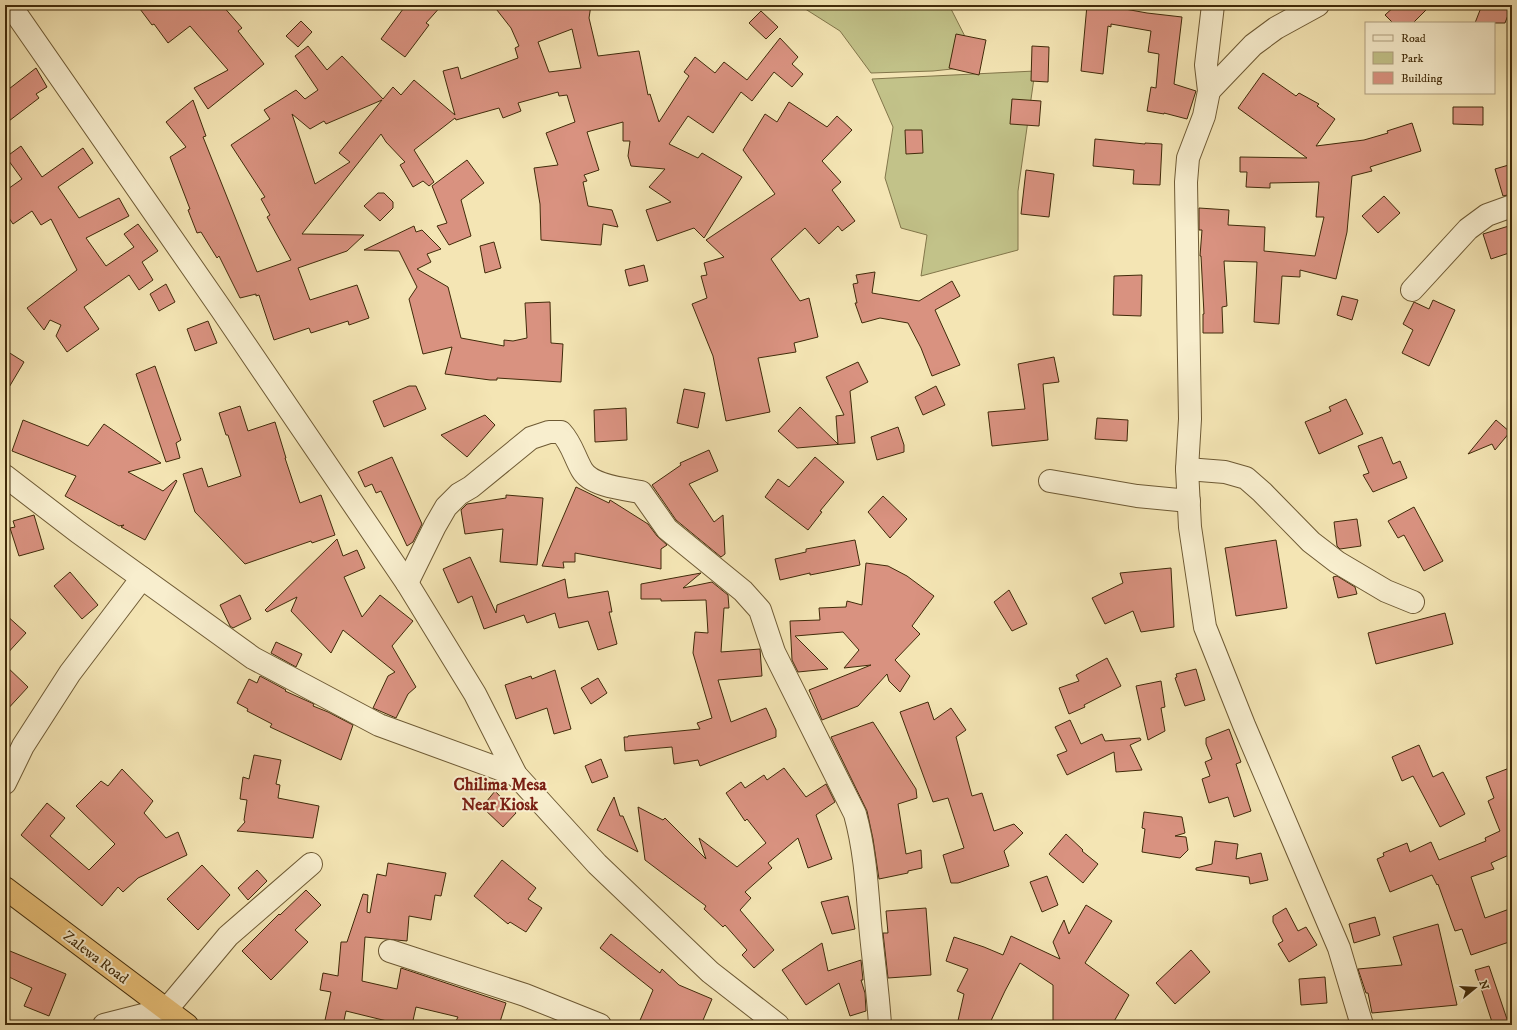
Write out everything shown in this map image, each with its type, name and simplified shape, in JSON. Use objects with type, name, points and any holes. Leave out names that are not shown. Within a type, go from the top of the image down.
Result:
[{"type":"highway","name":"Zalewa Road","points":[[5,888],[187,1025]]},
{"type":"street","points":[[1213,5],[1206,65],[1209,91],[1204,116],[1188,158],[1186,182],[1190,419],[1187,469],[1190,527],[1205,627],[1244,725],[1339,948],[1362,1025]]},
{"type":"street","points":[[1209,91],[1253,45],[1276,28],[1318,5]]},
{"type":"street","points":[[11,17],[225,316],[407,583],[475,694],[516,775],[608,875],[710,972],[778,1025]]},
{"type":"street","points":[[1412,290],[1468,229],[1487,215],[1512,206]]},
{"type":"street","points":[[407,583],[434,526],[446,507],[460,494],[471,487],[531,438],[549,432],[561,432],[569,441],[580,467],[588,478],[611,486],[641,492],[667,529],[743,590],[760,610],[774,652],[856,814],[861,833],[864,857],[880,1025]]},
{"type":"street","points":[[1187,469],[1225,472],[1246,478],[1262,492],[1311,542],[1337,562],[1386,591],[1413,602]]},
{"type":"street","points":[[5,476],[78,532],[253,658],[379,725],[516,775]]},
{"type":"street","points":[[1050,481],[1137,496],[1189,501]]},
{"type":"street","points":[[5,783],[23,746],[70,673],[142,578]]},
{"type":"street","points":[[104,1025],[167,1009],[228,936],[312,864]]},
{"type":"street","points":[[390,951],[525,995],[600,1025]]},
{"type":"green space","points":[[799,5],[949,5],[980,66],[933,71],[871,73],[840,31]]},
{"type":"green space","points":[[1035,71],[1018,191],[1018,250],[921,276],[927,235],[901,228],[885,178],[893,127],[872,79]]},
{"type":"building","points":[[137,5],[222,5],[242,28],[238,31],[264,64],[208,109],[194,88],[228,70],[190,26],[168,43]]},
{"type":"building","points":[[406,5],[442,5],[426,23],[429,25],[405,57],[381,39]]},
{"type":"building","points":[[493,5],[591,5],[589,18],[598,56],[639,51],[648,95],[650,94],[659,122],[689,76],[684,72],[695,57],[715,73],[724,62],[747,80],[780,38],[798,57],[792,64],[803,74],[792,87],[774,72],[752,101],[741,92],[713,133],[688,116],[669,144],[698,158],[702,153],[742,177],[704,238],[694,228],[657,241],[646,210],[671,202],[649,187],[665,169],[631,166],[628,156],[630,141],[623,141],[623,122],[587,132],[599,170],[584,175],[587,181],[583,182],[588,206],[612,210],[618,227],[603,224],[601,245],[541,240],[540,204],[534,168],[558,165],[546,133],[575,122],[567,95],[559,96],[558,92],[518,103],[521,111],[503,118],[499,108],[456,120],[455,118],[414,150],[434,182],[429,186],[423,181],[413,187],[400,165],[405,162],[386,142],[381,134],[302,234],[364,235],[347,251],[298,268],[310,300],[357,285],[369,318],[349,325],[348,321],[311,333],[309,328],[274,340],[259,295],[256,296],[256,294],[240,298],[219,256],[217,258],[201,232],[197,233],[188,210],[190,209],[170,157],[186,147],[166,122],[193,100],[206,136],[203,137],[257,272],[291,260],[267,217],[270,215],[261,199],[265,197],[231,145],[270,119],[264,110],[296,90],[305,99],[318,90],[295,56],[308,46],[327,70],[342,56],[383,99],[393,87],[401,95],[414,80],[455,115],[443,71],[458,67],[461,79],[518,58],[515,48],[519,46],[511,28]],"holes":[[[572,29],[581,68],[549,72],[538,42]],[[382,100],[339,153],[350,162],[315,184],[292,114],[310,129],[324,121],[326,124]]]},
{"type":"building","points":[[1087,5],[1114,5],[1114,7],[1147,13],[1182,17],[1174,84],[1196,91],[1187,119],[1164,113],[1147,111],[1151,87],[1156,88],[1159,54],[1148,52],[1151,31],[1111,24],[1111,27],[1108,26],[1103,74],[1081,71]]},
{"type":"building","points":[[1396,5],[1431,5],[1414,22],[1392,22],[1385,15]]},
{"type":"building","points":[[1482,5],[1498,5],[1510,10],[1505,23],[1475,22]]},
{"type":"building","points":[[761,11],[778,27],[766,39],[749,23]]},
{"type":"building","points":[[301,21],[312,32],[298,47],[286,36]]},
{"type":"building","points":[[956,34],[986,40],[979,75],[949,68]]},
{"type":"building","points":[[1032,46],[1049,47],[1048,82],[1031,81]]},
{"type":"building","points":[[36,68],[47,87],[36,94],[39,98],[5,124],[5,92]]},
{"type":"building","points":[[1263,73],[1296,96],[1299,93],[1319,104],[1317,106],[1335,119],[1316,146],[1364,140],[1388,133],[1387,131],[1412,123],[1421,151],[1370,167],[1372,171],[1352,176],[1347,232],[1336,279],[1300,270],[1300,277],[1282,276],[1279,324],[1254,322],[1257,262],[1224,261],[1227,306],[1222,307],[1223,333],[1203,333],[1204,314],[1200,256],[1202,230],[1199,230],[1199,208],[1229,210],[1228,225],[1265,227],[1264,251],[1315,256],[1324,217],[1316,217],[1319,182],[1270,183],[1270,188],[1246,187],[1247,172],[1240,172],[1240,157],[1307,158],[1238,108]]},
{"type":"building","points":[[1012,99],[1041,101],[1039,126],[1010,124]]},
{"type":"building","points":[[789,102],[827,127],[837,116],[852,130],[822,161],[841,182],[832,190],[855,221],[842,231],[838,226],[819,244],[805,228],[771,259],[800,301],[809,298],[818,337],[794,343],[796,352],[758,358],[770,412],[726,421],[713,356],[692,304],[707,298],[701,276],[707,275],[704,263],[724,257],[706,240],[775,194],[743,150],[765,114],[777,122]]},
{"type":"building","points":[[1453,107],[1483,107],[1483,125],[1453,124]]},
{"type":"building","points":[[905,130],[922,130],[923,153],[906,154]]},
{"type":"building","points":[[1095,139],[1145,144],[1162,144],[1160,185],[1133,184],[1134,170],[1093,166]]},
{"type":"building","points":[[21,146],[42,177],[83,148],[93,163],[58,187],[79,218],[119,198],[129,216],[86,238],[106,266],[134,247],[124,234],[138,224],[158,251],[142,262],[153,280],[139,290],[129,275],[84,307],[99,329],[67,352],[56,336],[61,325],[50,320],[44,330],[27,308],[77,270],[51,219],[41,225],[32,211],[13,224],[5,212],[5,191],[22,179],[6,157]]},
{"type":"building","points":[[467,160],[484,183],[461,200],[471,236],[449,245],[437,226],[447,223],[432,186]]},
{"type":"building","points":[[1512,164],[1512,194],[1503,196],[1495,169]]},
{"type":"building","points":[[1026,170],[1054,174],[1049,217],[1021,214]]},
{"type":"building","points":[[378,193],[384,193],[393,202],[393,208],[380,221],[364,206]]},
{"type":"building","points":[[1384,196],[1400,213],[1378,233],[1362,216]]},
{"type":"building","points":[[1512,225],[1512,252],[1491,259],[1483,234]]},
{"type":"building","points":[[414,226],[416,232],[422,230],[441,249],[427,254],[431,262],[417,269],[448,287],[461,338],[504,346],[504,340],[513,341],[527,338],[525,303],[550,302],[551,343],[563,344],[561,382],[497,378],[497,380],[490,380],[445,374],[452,347],[423,354],[409,299],[417,287],[399,251],[364,250]]},
{"type":"building","points":[[494,242],[501,268],[485,273],[480,246]]},
{"type":"building","points":[[644,265],[648,281],[629,286],[625,270]]},
{"type":"building","points":[[875,272],[872,293],[919,301],[952,281],[960,296],[935,310],[960,365],[932,376],[921,348],[908,323],[880,318],[862,323],[855,303],[857,303],[853,284],[858,283],[856,275]]},
{"type":"building","points":[[1142,275],[1141,316],[1113,315],[1114,276]]},
{"type":"building","points":[[166,284],[175,302],[159,311],[150,294]]},
{"type":"building","points":[[1342,296],[1358,300],[1352,320],[1337,315]]},
{"type":"building","points":[[1433,300],[1455,310],[1429,366],[1402,353],[1413,330],[1403,324],[1414,302],[1429,309]]},
{"type":"building","points":[[208,321],[217,343],[195,351],[187,329]]},
{"type":"building","points":[[5,350],[24,362],[5,394]]},
{"type":"building","points":[[1054,357],[1059,382],[1043,384],[1048,440],[992,446],[988,412],[1025,409],[1018,364]]},
{"type":"building","points":[[858,362],[868,382],[850,391],[855,443],[797,448],[778,431],[800,407],[838,444],[836,416],[844,415],[826,377]]},
{"type":"building","points":[[155,366],[181,440],[176,443],[180,458],[166,462],[136,374]]},
{"type":"building","points":[[409,386],[416,386],[426,409],[384,427],[373,401]]},
{"type":"building","points":[[936,386],[945,405],[923,415],[915,397]]},
{"type":"building","points":[[684,389],[705,393],[698,428],[677,423]]},
{"type":"building","points":[[1346,399],[1363,434],[1319,454],[1305,422],[1331,411],[1329,407]]},
{"type":"building","points":[[240,406],[248,431],[275,422],[300,503],[321,495],[335,535],[312,543],[311,541],[245,564],[195,512],[183,474],[202,468],[208,487],[241,476],[228,435],[226,435],[219,413]]},
{"type":"building","points":[[626,408],[627,440],[595,442],[594,410]]},
{"type":"building","points":[[485,415],[495,425],[467,457],[441,435]]},
{"type":"building","points":[[1097,418],[1128,420],[1127,441],[1095,439]]},
{"type":"building","points":[[23,420],[88,446],[104,424],[161,463],[128,472],[163,491],[176,480],[177,481],[145,540],[121,527],[124,525],[119,526],[65,496],[76,476],[12,451]]},
{"type":"building","points":[[1496,420],[1510,432],[1495,450],[1492,444],[1468,454]]},
{"type":"building","points":[[898,427],[904,445],[904,452],[877,460],[871,437]]},
{"type":"building","points":[[1382,437],[1393,464],[1400,461],[1407,478],[1373,492],[1363,475],[1369,473],[1358,446]]},
{"type":"building","points":[[709,450],[718,471],[689,484],[714,522],[723,515],[725,554],[721,557],[676,520],[652,485],[681,465],[680,463]]},
{"type":"building","points":[[392,457],[422,524],[413,542],[407,546],[381,491],[376,493],[372,484],[365,487],[358,472]]},
{"type":"building","points":[[815,457],[844,482],[820,511],[822,512],[808,530],[765,497],[778,479],[789,487]]},
{"type":"building","points":[[576,487],[609,503],[610,500],[648,524],[657,536],[667,545],[661,549],[661,569],[575,553],[575,562],[563,562],[564,568],[542,566]]},
{"type":"building","points":[[506,495],[543,498],[537,565],[500,562],[503,529],[465,534],[461,510],[467,504],[506,498]]},
{"type":"building","points":[[883,496],[907,519],[890,538],[868,512]]},
{"type":"building","points":[[1414,507],[1443,561],[1424,571],[1404,535],[1398,538],[1388,521]]},
{"type":"building","points":[[34,515],[44,549],[19,556],[10,528],[15,527],[13,521]]},
{"type":"building","points":[[1357,519],[1361,546],[1340,549],[1337,546],[1334,522]]},
{"type":"building","points":[[337,539],[343,556],[357,550],[365,568],[344,577],[362,617],[380,595],[413,621],[392,646],[416,687],[408,694],[396,718],[373,708],[388,676],[395,672],[343,630],[331,653],[291,611],[297,597],[267,612],[265,610]]},
{"type":"building","points":[[855,540],[860,565],[810,575],[810,573],[780,580],[775,559],[806,552],[806,549]]},
{"type":"building","points":[[1276,540],[1287,608],[1236,616],[1225,548]]},
{"type":"building","points":[[470,557],[496,613],[497,605],[565,579],[568,598],[608,591],[612,612],[609,612],[617,644],[598,650],[588,621],[559,628],[555,613],[527,623],[524,615],[484,629],[472,596],[458,603],[443,569]]},
{"type":"building","points":[[866,563],[888,566],[907,576],[934,596],[912,626],[920,634],[895,660],[910,676],[900,692],[889,681],[887,674],[858,706],[822,720],[809,690],[871,665],[844,668],[859,650],[843,632],[795,636],[828,669],[798,672],[792,660],[790,621],[820,620],[819,608],[846,607],[847,601],[862,605]]},
{"type":"building","points":[[1171,568],[1174,627],[1141,632],[1133,611],[1105,624],[1092,598],[1123,583],[1120,573]]},
{"type":"building","points":[[70,572],[98,605],[82,619],[54,586]]},
{"type":"building","points":[[701,573],[683,588],[712,582],[728,595],[729,608],[724,608],[721,652],[760,649],[762,676],[718,680],[731,722],[766,708],[776,730],[776,737],[700,766],[698,760],[674,764],[672,747],[625,751],[624,737],[700,729],[697,723],[712,718],[693,653],[695,632],[708,633],[706,600],[661,601],[661,599],[641,599],[641,584]]},
{"type":"building","points":[[1337,576],[1355,587],[1357,594],[1338,598],[1333,577]]},
{"type":"building","points":[[1009,590],[1027,624],[1012,631],[994,602]]},
{"type":"building","points":[[240,595],[251,619],[233,628],[230,626],[220,605]]},
{"type":"building","points":[[1445,613],[1453,644],[1376,664],[1368,633]]},
{"type":"building","points":[[5,614],[26,633],[5,656]]},
{"type":"building","points":[[276,642],[302,654],[296,667],[271,653]]},
{"type":"building","points":[[1107,658],[1121,686],[1084,705],[1085,707],[1069,714],[1059,688],[1079,681],[1076,675]]},
{"type":"building","points":[[5,665],[28,687],[5,712]]},
{"type":"building","points":[[1196,669],[1205,700],[1185,706],[1175,678],[1177,677],[1176,674]]},
{"type":"building","points":[[555,670],[571,729],[554,734],[547,708],[516,719],[505,685],[531,676],[532,679]]},
{"type":"building","points":[[260,676],[286,690],[285,691],[314,704],[313,706],[353,725],[341,760],[270,727],[272,724],[247,711],[248,709],[237,703],[249,679],[257,683]]},
{"type":"building","points":[[598,678],[607,693],[591,704],[581,688]]},
{"type":"building","points":[[1161,681],[1165,707],[1161,708],[1165,731],[1148,740],[1136,686]]},
{"type":"building","points":[[928,702],[934,720],[951,708],[966,730],[956,737],[972,796],[982,793],[994,831],[1014,824],[1023,833],[1004,851],[1009,866],[958,883],[951,883],[943,855],[964,848],[948,798],[933,802],[900,712]]},
{"type":"building","points":[[1070,720],[1081,744],[1102,734],[1105,741],[1140,738],[1141,740],[1130,745],[1142,770],[1116,772],[1114,752],[1067,775],[1057,755],[1067,751],[1055,727]]},
{"type":"building","points":[[873,722],[916,789],[917,798],[898,804],[906,854],[921,850],[922,868],[908,871],[908,873],[879,879],[867,811],[831,737]]},
{"type":"building","points":[[1229,729],[1241,762],[1236,764],[1251,811],[1234,817],[1228,797],[1209,803],[1202,779],[1210,776],[1205,762],[1212,759],[1206,744],[1206,738]]},
{"type":"building","points":[[1419,745],[1433,777],[1443,772],[1465,814],[1440,827],[1413,776],[1402,781],[1392,757]]},
{"type":"building","points":[[254,755],[281,760],[276,784],[280,785],[278,798],[319,806],[313,838],[237,831],[245,822],[247,800],[240,799],[243,777],[249,779]]},
{"type":"building","points":[[601,759],[608,777],[592,783],[585,766]]},
{"type":"building","points":[[1512,767],[1512,858],[1511,859],[1509,855],[1491,863],[1494,869],[1471,877],[1485,918],[1512,908],[1512,941],[1471,955],[1462,929],[1455,931],[1438,884],[1437,885],[1432,875],[1390,892],[1377,859],[1384,856],[1383,853],[1407,843],[1410,852],[1431,842],[1439,860],[1486,841],[1485,838],[1500,831],[1488,801],[1494,798],[1486,777]]},
{"type":"building","points":[[784,768],[806,797],[826,784],[835,802],[816,815],[832,859],[808,868],[798,838],[768,863],[772,868],[745,892],[751,898],[740,910],[774,950],[754,968],[742,955],[747,950],[725,925],[723,927],[704,909],[706,906],[645,860],[638,807],[663,820],[665,818],[706,859],[699,838],[737,867],[766,843],[747,819],[745,821],[726,793],[741,782],[745,788],[764,775],[767,780]]},
{"type":"building","points":[[122,769],[153,801],[144,813],[166,838],[178,832],[187,855],[138,878],[123,892],[118,887],[102,906],[21,835],[47,803],[65,818],[50,836],[89,870],[115,844],[76,806],[101,781],[108,786]]},
{"type":"building","points":[[495,791],[516,813],[503,827],[482,807]]},
{"type":"building","points":[[614,797],[620,816],[623,816],[638,852],[597,830]]},
{"type":"building","points":[[1144,812],[1182,817],[1185,833],[1175,836],[1186,837],[1188,850],[1180,858],[1142,852],[1145,829],[1142,828]]},
{"type":"building","points":[[1066,834],[1083,850],[1082,851],[1098,864],[1083,883],[1049,854]]},
{"type":"building","points":[[1215,841],[1238,844],[1236,859],[1261,853],[1268,880],[1250,884],[1249,877],[1196,870],[1196,868],[1212,864]]},
{"type":"building","points":[[502,860],[536,888],[528,899],[542,908],[526,932],[510,922],[508,924],[474,896]]},
{"type":"building","points":[[388,863],[446,873],[441,896],[435,895],[431,920],[409,916],[407,941],[365,937],[362,981],[397,989],[401,968],[506,1003],[499,1025],[454,1025],[458,1017],[416,1007],[412,1025],[391,1025],[391,1022],[346,1011],[343,1025],[324,1025],[331,992],[320,990],[323,973],[338,976],[341,942],[347,942],[363,894],[368,895],[367,912],[370,913],[377,874],[386,876]]},
{"type":"building","points":[[202,865],[230,895],[198,930],[167,899]]},
{"type":"building","points":[[257,870],[267,881],[248,900],[238,888]]},
{"type":"building","points":[[1047,876],[1058,905],[1042,912],[1030,882]]},
{"type":"building","points":[[306,890],[321,905],[295,930],[308,942],[271,980],[242,951],[279,914],[280,915]]},
{"type":"building","points":[[848,896],[855,929],[832,934],[821,902]]},
{"type":"building","points":[[1086,905],[1112,921],[1085,963],[1129,995],[1112,1025],[1053,1025],[1053,985],[1020,963],[989,1025],[957,1025],[964,994],[957,991],[968,969],[946,961],[954,937],[1003,955],[1011,936],[1060,959],[1053,942],[1064,920],[1069,934]]},
{"type":"building","points":[[926,908],[931,975],[888,978],[883,933],[888,933],[886,911]]},
{"type":"building","points":[[1286,908],[1298,931],[1306,927],[1317,945],[1289,962],[1278,944],[1283,941],[1273,922],[1273,916]]},
{"type":"building","points":[[1375,917],[1380,935],[1354,943],[1349,924]]},
{"type":"building","points":[[1438,924],[1457,1005],[1372,1013],[1368,993],[1366,993],[1358,969],[1402,965],[1393,937]]},
{"type":"building","points":[[611,934],[660,973],[662,969],[679,985],[712,999],[701,1025],[638,1025],[653,990],[600,948]]},
{"type":"building","points":[[822,943],[828,971],[861,960],[863,980],[861,980],[865,993],[866,1011],[850,1016],[839,983],[806,1005],[782,970]]},
{"type":"building","points":[[5,949],[66,974],[49,1016],[24,1006],[32,988],[5,975]]},
{"type":"building","points":[[1191,950],[1210,972],[1175,1004],[1156,983]]},
{"type":"building","points":[[1489,966],[1509,1025],[1493,1025],[1475,970]]},
{"type":"building","points":[[1325,977],[1327,1003],[1301,1005],[1299,979]]},
{"type":"district","name":"Chilima Mesa Near Kiosk","points":[[500,794]]}]
